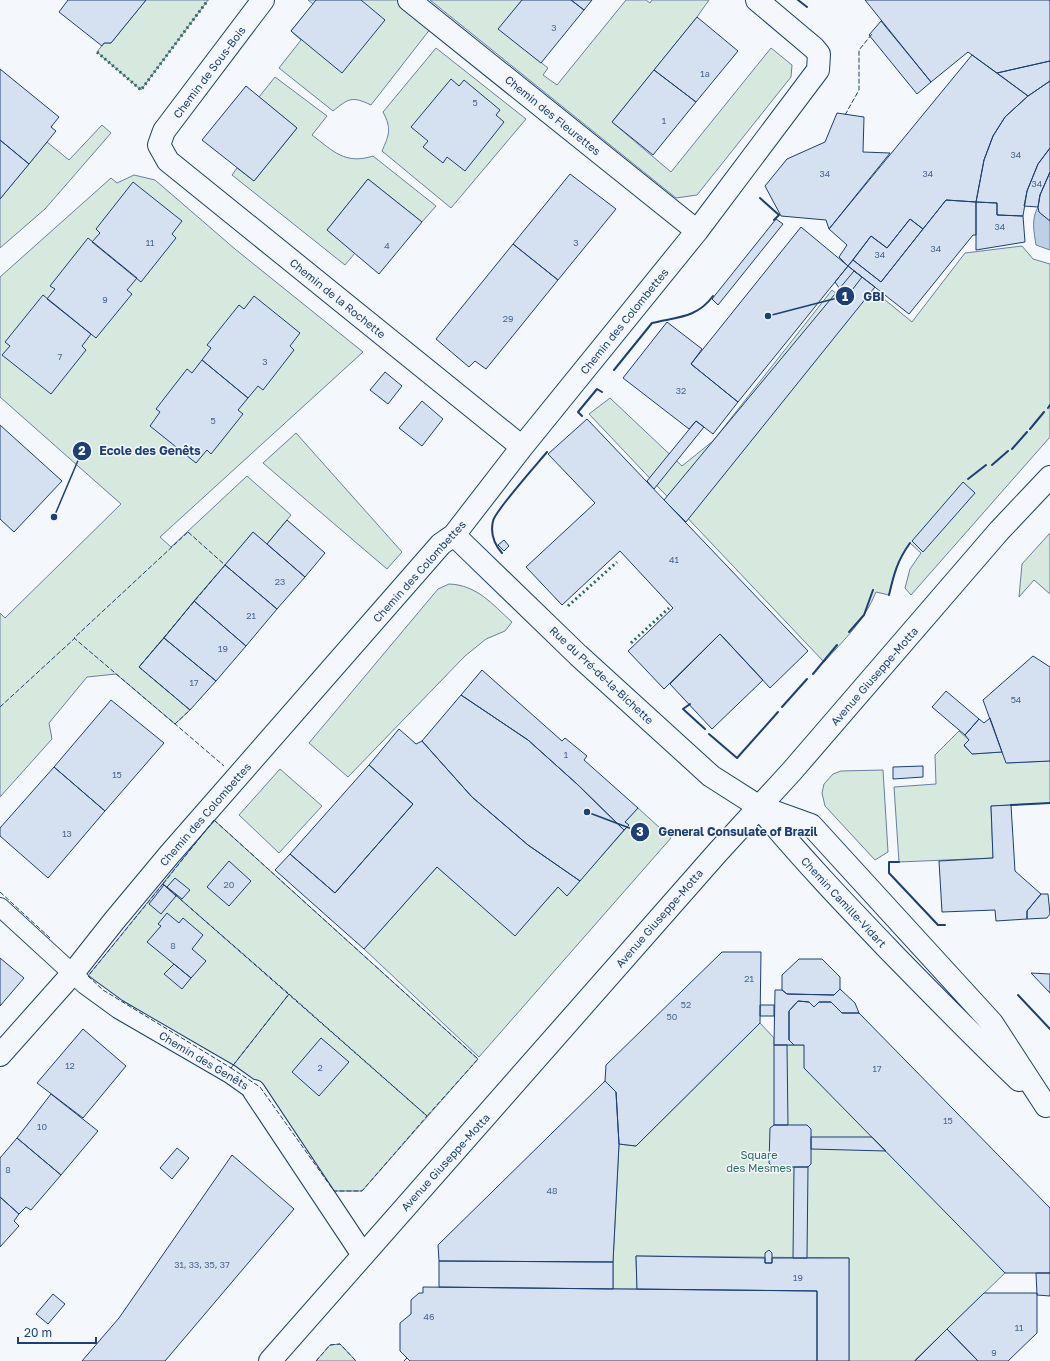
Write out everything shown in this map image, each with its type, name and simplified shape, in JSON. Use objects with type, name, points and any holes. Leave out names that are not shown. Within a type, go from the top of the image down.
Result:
[{"type":"street","name":"Chemin de Sous-Bois","points":[[159,145],[164,131],[263,0]]},
{"type":"street","name":"Chemin des Fleurettes","points":[[409,0],[697,231]]},
{"type":"street","name":"Chemin des Colombettes","points":[[0,1055],[73,973],[154,873],[441,544],[454,535],[522,447],[697,231],[818,70],[819,54],[814,48],[757,0]]},
{"type":"street","name":"Chemin de la Rochette","points":[[159,145],[168,160],[522,447]]},
{"type":"street","name":"Avenue Giuseppe-Motta","points":[[270,1361],[758,806],[792,770],[999,531],[1050,477]]},
{"type":"street","name":"Rue du Pré-de-la-Bichette","points":[[454,535],[578,655],[711,776],[758,806]]},
{"type":"street","name":"Chemin Camille-Vidart","points":[[758,806],[791,846],[975,1039],[1048,1108]]},
{"type":"street","name":"Chemin Camille-Vidart","points":[[758,806],[811,825],[992,1023],[1048,1108]]},
{"type":"street","name":"Chemin des Genêts","points":[[0,907],[85,985],[118,1009],[230,1074],[254,1091],[363,1256]]},
{"type":"green space","points":[[146,0],[208,0],[141,90],[97,52],[104,43],[111,43]]},
{"type":"green space","points":[[308,0],[397,0],[431,28],[371,105],[359,100],[351,100],[343,103],[333,111],[279,68],[301,40],[291,31],[313,4]]},
{"type":"green space","points":[[430,0],[522,0],[499,29],[548,68],[543,75],[557,85],[626,0],[646,0],[650,3],[652,0],[709,0],[612,122],[671,172],[771,48],[792,65],[791,77],[697,195],[676,198]]},
{"type":"green space","points":[[436,48],[526,119],[451,208],[382,151],[388,132],[388,123],[383,112]]},
{"type":"green space","points":[[275,77],[327,116],[312,135],[333,151],[347,158],[355,159],[373,156],[436,206],[422,222],[368,179],[327,230],[355,253],[345,265],[232,175],[237,168],[254,181],[297,128],[259,97]]},
{"type":"green space","points":[[102,125],[111,133],[45,209],[0,248],[0,199],[47,142],[69,160]]},
{"type":"green space","points":[[134,175],[155,180],[235,249],[363,352],[160,537],[171,547],[247,476],[291,515],[267,544],[253,532],[140,666],[190,710],[175,724],[116,674],[87,677],[49,723],[52,739],[0,797],[0,613],[5,618],[121,504],[0,397],[0,277],[111,178],[117,183]]},
{"type":"green space","points":[[1022,246],[1033,259],[1050,264],[1050,437],[911,595],[905,588],[910,569],[921,553],[910,543],[896,568],[889,595],[876,592],[860,621],[824,662],[589,414],[610,398],[682,466],[713,441],[832,290],[845,301],[862,281],[912,322],[965,253]]},
{"type":"green space","points":[[296,433],[402,552],[387,569],[263,463]]},
{"type":"green space","points":[[1050,533],[1050,594],[1034,580],[1019,597],[1022,564]]},
{"type":"green space","points":[[449,584],[459,585],[476,592],[491,602],[512,622],[505,631],[486,639],[465,656],[348,777],[309,743],[438,589]]},
{"type":"green space","points":[[959,731],[969,740],[964,746],[972,754],[1002,752],[1007,763],[1050,761],[1050,803],[991,806],[993,858],[899,862],[894,787],[936,784],[935,755]]},
{"type":"green space","points":[[280,769],[322,806],[279,853],[239,815]]},
{"type":"green space","points":[[883,770],[888,852],[875,860],[825,806],[822,793],[824,784],[833,774],[841,771]]},
{"type":"green space","points":[[638,808],[671,838],[479,1057],[364,949],[437,867],[515,935],[558,887],[567,895],[629,825],[625,822]]},
{"type":"green space","points":[[214,820],[478,1059],[362,1191],[334,1191],[260,1087],[103,990],[88,976]]},
{"type":"green space","name":"Square des Mesmes","points":[[760,1023],[774,1038],[774,1045],[804,1045],[1005,1273],[914,1361],[849,1361],[849,1258],[636,1256],[637,1289],[613,1289],[619,1144],[636,1146]]},
{"type":"green space","points":[[340,1344],[356,1361],[316,1361],[330,1345]]},
{"type":"water","points":[[1038,207],[1039,212],[1050,221],[1050,250],[1036,245],[1034,216]]},
{"type":"building","points":[[68,0],[146,0],[111,43],[104,43],[102,46],[59,12]]},
{"type":"building","points":[[316,0],[361,0],[385,20],[342,73],[291,31]]},
{"type":"building","points":[[522,0],[571,0],[584,10],[541,63],[498,29]]},
{"type":"building","points":[[571,0],[592,0],[584,10]]},
{"type":"building","points":[[865,0],[1050,0],[1050,61],[997,73],[968,52],[931,82]]},
{"type":"building","points":[[697,17],[738,51],[696,102],[654,70]]},
{"type":"building","points":[[881,21],[931,82],[917,94],[869,35]]},
{"type":"building","points":[[972,55],[1028,96],[1005,117],[993,136],[984,160],[976,202],[946,200],[923,229],[910,219],[887,248],[871,236],[848,266],[839,257],[847,245],[829,229]]},
{"type":"building","points":[[1050,61],[1050,81],[1028,96],[997,73]]},
{"type":"building","points":[[0,69],[59,117],[51,127],[56,131],[29,164],[0,140]]},
{"type":"building","points":[[654,70],[696,102],[653,155],[612,122]]},
{"type":"building","points":[[451,79],[459,86],[464,80],[500,110],[496,115],[504,122],[465,171],[447,157],[443,163],[423,147],[428,141],[411,127]]},
{"type":"building","points":[[1050,81],[1050,148],[1038,164],[1027,191],[1023,216],[997,215],[997,203],[976,202],[984,160],[993,136],[1005,117],[1028,96]]},
{"type":"building","points":[[246,86],[297,128],[254,181],[202,140]]},
{"type":"building","points":[[837,113],[864,117],[863,152],[890,153],[829,229],[826,220],[781,216],[765,186],[787,159],[825,142]]},
{"type":"building","points":[[0,140],[29,164],[0,199]]},
{"type":"building","points":[[1050,148],[1050,172],[1040,195],[1038,207],[1024,206],[1027,191],[1038,164]]},
{"type":"building","points":[[1050,172],[1050,221],[1039,212],[1038,207],[1040,195]]},
{"type":"building","points":[[570,174],[616,209],[558,280],[513,244]]},
{"type":"building","points":[[368,179],[422,222],[379,274],[327,230]]},
{"type":"building","points":[[133,182],[182,221],[172,234],[176,238],[141,282],[92,242],[100,233],[96,229]]},
{"type":"building","points":[[946,200],[976,202],[976,235],[973,235],[909,314],[848,266],[853,260],[881,282]]},
{"type":"building","points":[[976,202],[997,203],[997,215],[1023,216],[1025,242],[976,250]]},
{"type":"building","points":[[776,219],[783,224],[718,305],[712,299]]},
{"type":"building","points":[[910,219],[923,229],[881,282],[853,260],[871,236],[887,248]]},
{"type":"building","points":[[801,227],[848,266],[738,402],[691,364]]},
{"type":"building","points":[[88,238],[137,278],[127,290],[132,294],[96,338],[47,299],[55,289],[50,286]]},
{"type":"building","points":[[513,244],[558,280],[486,369],[475,361],[469,367],[436,339]]},
{"type":"building","points":[[848,266],[862,277],[846,298],[835,282]]},
{"type":"building","points":[[854,271],[875,287],[686,522],[664,500]]},
{"type":"building","points":[[43,295],[91,334],[82,346],[86,350],[51,394],[2,355],[10,346],[5,342]]},
{"type":"building","points":[[254,296],[300,333],[290,346],[294,350],[263,390],[258,386],[248,398],[202,360],[211,348],[207,345],[239,305],[244,309]]},
{"type":"building","points":[[667,322],[702,349],[691,364],[738,402],[713,434],[696,421],[689,429],[623,378]]},
{"type":"building","points":[[202,360],[248,398],[238,410],[243,414],[211,454],[207,450],[196,463],[150,426],[160,412],[156,409],[187,369],[192,373]]},
{"type":"building","points":[[385,372],[402,386],[388,404],[370,390]]},
{"type":"building","points":[[422,401],[443,419],[422,446],[399,428]]},
{"type":"building","points":[[587,419],[808,651],[770,688],[720,634],[664,689],[628,651],[673,608],[620,551],[562,605],[526,567],[595,503],[548,454]]},
{"type":"building","points":[[696,421],[704,427],[654,489],[647,481]]},
{"type":"building","points":[[0,425],[62,481],[14,532],[0,519]]},
{"type":"building","points":[[963,482],[975,493],[923,552],[912,541]]},
{"type":"building","points":[[287,520],[325,553],[305,577],[267,544]]},
{"type":"building","points":[[253,532],[305,577],[277,609],[225,565]]},
{"type":"building","points":[[504,540],[509,546],[504,551],[498,545]]},
{"type":"building","points":[[225,565],[277,609],[246,646],[194,601]]},
{"type":"building","points":[[194,601],[246,646],[216,681],[164,638]]},
{"type":"building","points":[[720,634],[763,680],[712,729],[670,684]]},
{"type":"building","points":[[164,638],[216,681],[190,710],[139,667]]},
{"type":"building","points":[[1033,656],[1050,667],[1050,761],[1006,763],[983,700]]},
{"type":"building","points":[[482,670],[562,741],[565,738],[587,756],[584,760],[638,808],[625,822],[629,825],[624,830],[577,784],[528,740],[461,695]]},
{"type":"building","points":[[946,691],[979,719],[965,735],[932,707]]},
{"type":"building","points":[[461,695],[528,740],[577,784],[624,830],[580,881],[528,845],[472,797],[422,741]]},
{"type":"building","points":[[111,700],[164,743],[105,811],[54,767]]},
{"type":"building","points":[[990,718],[1002,752],[972,754],[964,745],[969,740],[965,735],[979,719],[984,723]]},
{"type":"building","points":[[399,729],[416,744],[422,741],[472,797],[528,845],[580,881],[567,896],[558,887],[515,936],[437,867],[364,949],[275,870],[290,854],[335,893],[413,804],[369,765]]},
{"type":"building","points":[[369,765],[413,804],[335,893],[290,854]]},
{"type":"building","points":[[923,766],[923,777],[893,779],[893,767]]},
{"type":"building","points":[[54,767],[105,811],[48,878],[0,836],[0,828]]},
{"type":"building","points":[[1011,805],[1015,871],[1041,894],[1027,911],[1027,919],[996,921],[995,910],[942,912],[939,861],[993,858],[991,806]]},
{"type":"building","points":[[229,861],[251,881],[229,906],[207,887]]},
{"type":"building","points":[[175,878],[190,890],[182,899],[167,887]]},
{"type":"building","points":[[164,885],[176,896],[161,914],[149,904]]},
{"type":"building","points":[[1041,894],[1048,894],[1050,914],[1047,918],[1027,919],[1027,911]]},
{"type":"building","points":[[167,913],[179,923],[183,918],[203,935],[192,949],[206,961],[191,978],[147,942],[161,926],[158,924]]},
{"type":"building","points":[[722,952],[761,952],[760,1023],[636,1146],[619,1144],[616,1092],[605,1081],[606,1065]]},
{"type":"building","points":[[0,958],[24,978],[0,1006]]},
{"type":"building","points":[[799,959],[822,959],[840,977],[840,989],[834,995],[787,994],[782,990],[782,975]]},
{"type":"building","points":[[174,964],[191,978],[182,989],[164,974]]},
{"type":"building","points":[[1031,973],[1050,974],[1050,993]]},
{"type":"building","points":[[840,989],[855,1003],[859,1013],[842,1013],[831,1002],[819,1002],[814,1007],[809,1002],[798,1001],[789,1011],[789,1040],[794,1045],[774,1045],[775,990],[782,990],[787,994],[834,995]]},
{"type":"building","points":[[798,1001],[809,1002],[814,1007],[819,1002],[831,1002],[842,1013],[859,1013],[1050,1208],[1050,1273],[1005,1273],[804,1068],[804,1045],[794,1045],[789,1040],[789,1011]]},
{"type":"building","points":[[760,1005],[774,1005],[774,1016],[760,1016]]},
{"type":"building","points":[[83,1029],[126,1066],[83,1118],[37,1083]]},
{"type":"building","points":[[321,1038],[349,1062],[319,1096],[292,1072]]},
{"type":"building","points":[[774,1045],[787,1045],[788,1125],[774,1125]]},
{"type":"building","points":[[605,1081],[616,1092],[619,1144],[613,1262],[439,1261],[438,1245]]},
{"type":"building","points":[[51,1094],[98,1131],[61,1175],[17,1138]]},
{"type":"building","points":[[774,1125],[807,1125],[811,1129],[811,1164],[808,1167],[773,1167],[769,1163],[770,1128]]},
{"type":"building","points":[[811,1137],[872,1137],[886,1151],[811,1149]]},
{"type":"building","points":[[17,1138],[61,1175],[31,1210],[26,1207],[19,1214],[0,1197],[0,1158]]},
{"type":"building","points":[[177,1148],[189,1158],[172,1179],[160,1168]]},
{"type":"building","points":[[232,1155],[294,1209],[165,1361],[82,1361],[119,1318]]},
{"type":"building","points":[[794,1167],[808,1167],[807,1258],[793,1258]]},
{"type":"building","points":[[0,1197],[19,1214],[14,1221],[19,1226],[0,1247]]},
{"type":"building","points":[[769,1250],[772,1253],[772,1263],[765,1263],[765,1253]]},
{"type":"building","points":[[636,1256],[765,1258],[765,1263],[772,1263],[772,1258],[849,1258],[849,1361],[817,1361],[817,1291],[637,1289]]},
{"type":"building","points":[[439,1261],[613,1262],[613,1289],[439,1287]]},
{"type":"building","points":[[1036,1273],[1050,1273],[1050,1296],[1037,1295]]},
{"type":"building","points":[[423,1287],[817,1291],[817,1361],[410,1361],[400,1351],[400,1323],[411,1314],[411,1300],[419,1293],[423,1293]]},
{"type":"building","points":[[984,1293],[1037,1293],[1037,1333],[1008,1361],[978,1361],[947,1329]]},
{"type":"building","points":[[53,1294],[65,1304],[48,1324],[36,1314]]},
{"type":"building","points":[[947,1329],[978,1361],[915,1361]]},
{"type":"hedge","points":[[97,52],[141,90],[208,0]]},
{"type":"hedge","points":[[568,606],[617,562]]},
{"type":"hedge","points":[[631,643],[669,608]]},
{"type":"fence","points":[[845,115],[859,90],[859,50],[872,34]]},
{"type":"fence","points":[[188,532],[225,565],[139,667],[190,710],[175,724],[74,638],[188,532]]},
{"type":"fence","points":[[0,707],[75,638]]},
{"type":"fence","points":[[174,723],[224,766]]},
{"type":"fence","points":[[214,820],[478,1059],[427,1116],[163,884],[214,820]]},
{"type":"fence","points":[[163,884],[289,994],[231,1068],[103,990],[88,976],[163,884]]},
{"type":"fence","points":[[0,892],[50,938]]},
{"type":"fence","points":[[289,994],[427,1116],[362,1191],[334,1191],[260,1087],[231,1068],[289,994]]},
{"type":"fence","points":[[316,1361],[330,1345],[340,1344],[356,1361]]},
{"type":"fence","points":[[404,1361],[407,1358]]},
{"type":"wall","points":[[798,0],[807,7]]},
{"type":"wall","points":[[760,198],[779,215],[774,220]]},
{"type":"wall","points":[[614,370],[652,323],[678,318],[693,313],[700,309],[713,296]]},
{"type":"wall","points":[[582,416],[578,412],[597,389],[602,392]]},
{"type":"wall","points":[[1030,429],[1044,412]]},
{"type":"wall","points":[[1012,449],[1027,432]]},
{"type":"wall","points":[[992,465],[1008,451]]},
{"type":"wall","points":[[502,553],[493,538],[492,530],[495,516],[508,498],[547,452]]},
{"type":"wall","points":[[968,479],[986,465]]},
{"type":"wall","points":[[889,595],[896,568],[910,543]]},
{"type":"wall","points":[[849,632],[864,615],[873,590]]},
{"type":"wall","points":[[813,674],[837,645]]},
{"type":"wall","points":[[782,707],[807,679]]},
{"type":"wall","points":[[690,704],[683,709],[705,729]]},
{"type":"wall","points":[[709,734],[737,758],[778,712]]},
{"type":"wall","points":[[1011,805],[1050,803]]},
{"type":"wall","points":[[899,862],[889,862],[889,873],[938,925],[945,925]]},
{"type":"wall","points":[[1018,995],[1050,1029]]},
{"type":"place","name":"GBI","points":[[768,316]]},
{"type":"place","name":"Ecole des Genêts","points":[[54,517]]},
{"type":"place","name":"General Consulate of Brazil","points":[[587,812]]}]
